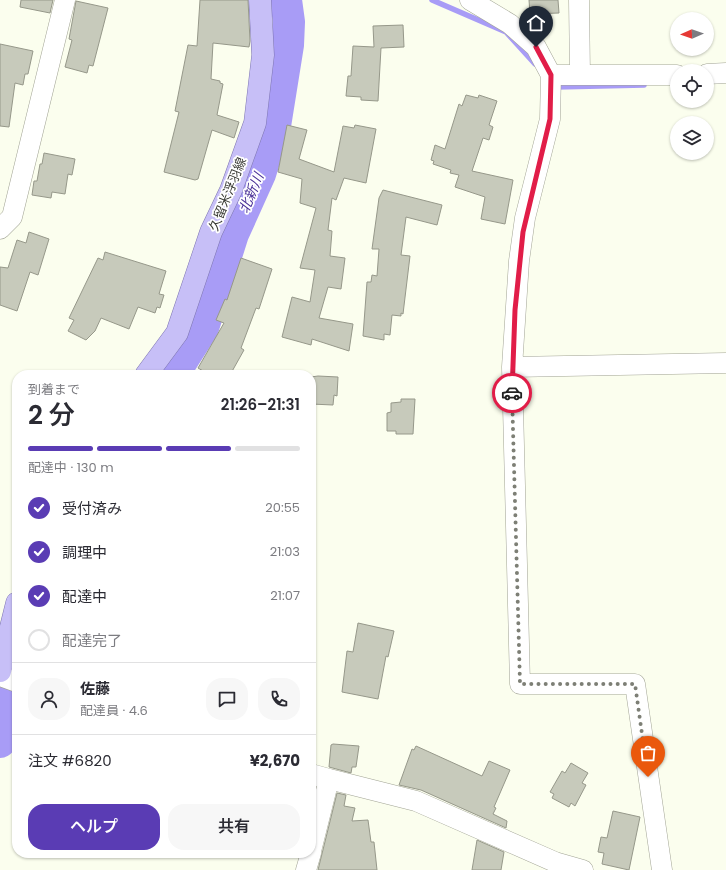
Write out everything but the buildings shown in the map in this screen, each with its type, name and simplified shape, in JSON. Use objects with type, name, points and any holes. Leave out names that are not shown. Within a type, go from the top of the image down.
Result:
[{"type":"main road","name":"久留米浮羽線","points":[[150,370],[176,333],[211,232],[231,190],[255,123],[263,55],[260,0]]},
{"type":"main road","points":[[5,676],[12,633]]},
{"type":"street","points":[[0,229],[12,217],[65,0]]},
{"type":"street","points":[[470,0],[510,24],[536,47],[551,75],[550,119],[525,218],[519,261],[512,367],[520,684],[635,684],[662,870]]},
{"type":"street","points":[[579,0],[580,75]]},
{"type":"street","points":[[714,74],[726,74]]},
{"type":"street","points":[[551,75],[670,75]]},
{"type":"street","points":[[512,367],[726,364]]},
{"type":"street","points":[[316,810],[320,776],[416,801],[555,862],[583,870]]},
{"type":"street","points":[[306,870],[309,858]]},
{"type":"waterway","name":"北新川","points":[[176,370],[203,328],[233,234],[260,174],[275,126],[288,45],[289,22],[286,0]]},
{"type":"waterway","points":[[432,0],[506,32],[535,64]]},
{"type":"waterway","points":[[556,87],[644,85]]},
{"type":"waterway","name":"北新川","points":[[0,742],[12,697]]},
{"type":"way so far","points":[[512,393],[520,684],[635,684],[648,777]]},
{"type":"route","points":[[512,393],[515,310],[523,232],[525,218],[550,119],[551,75],[536,47]]}]
